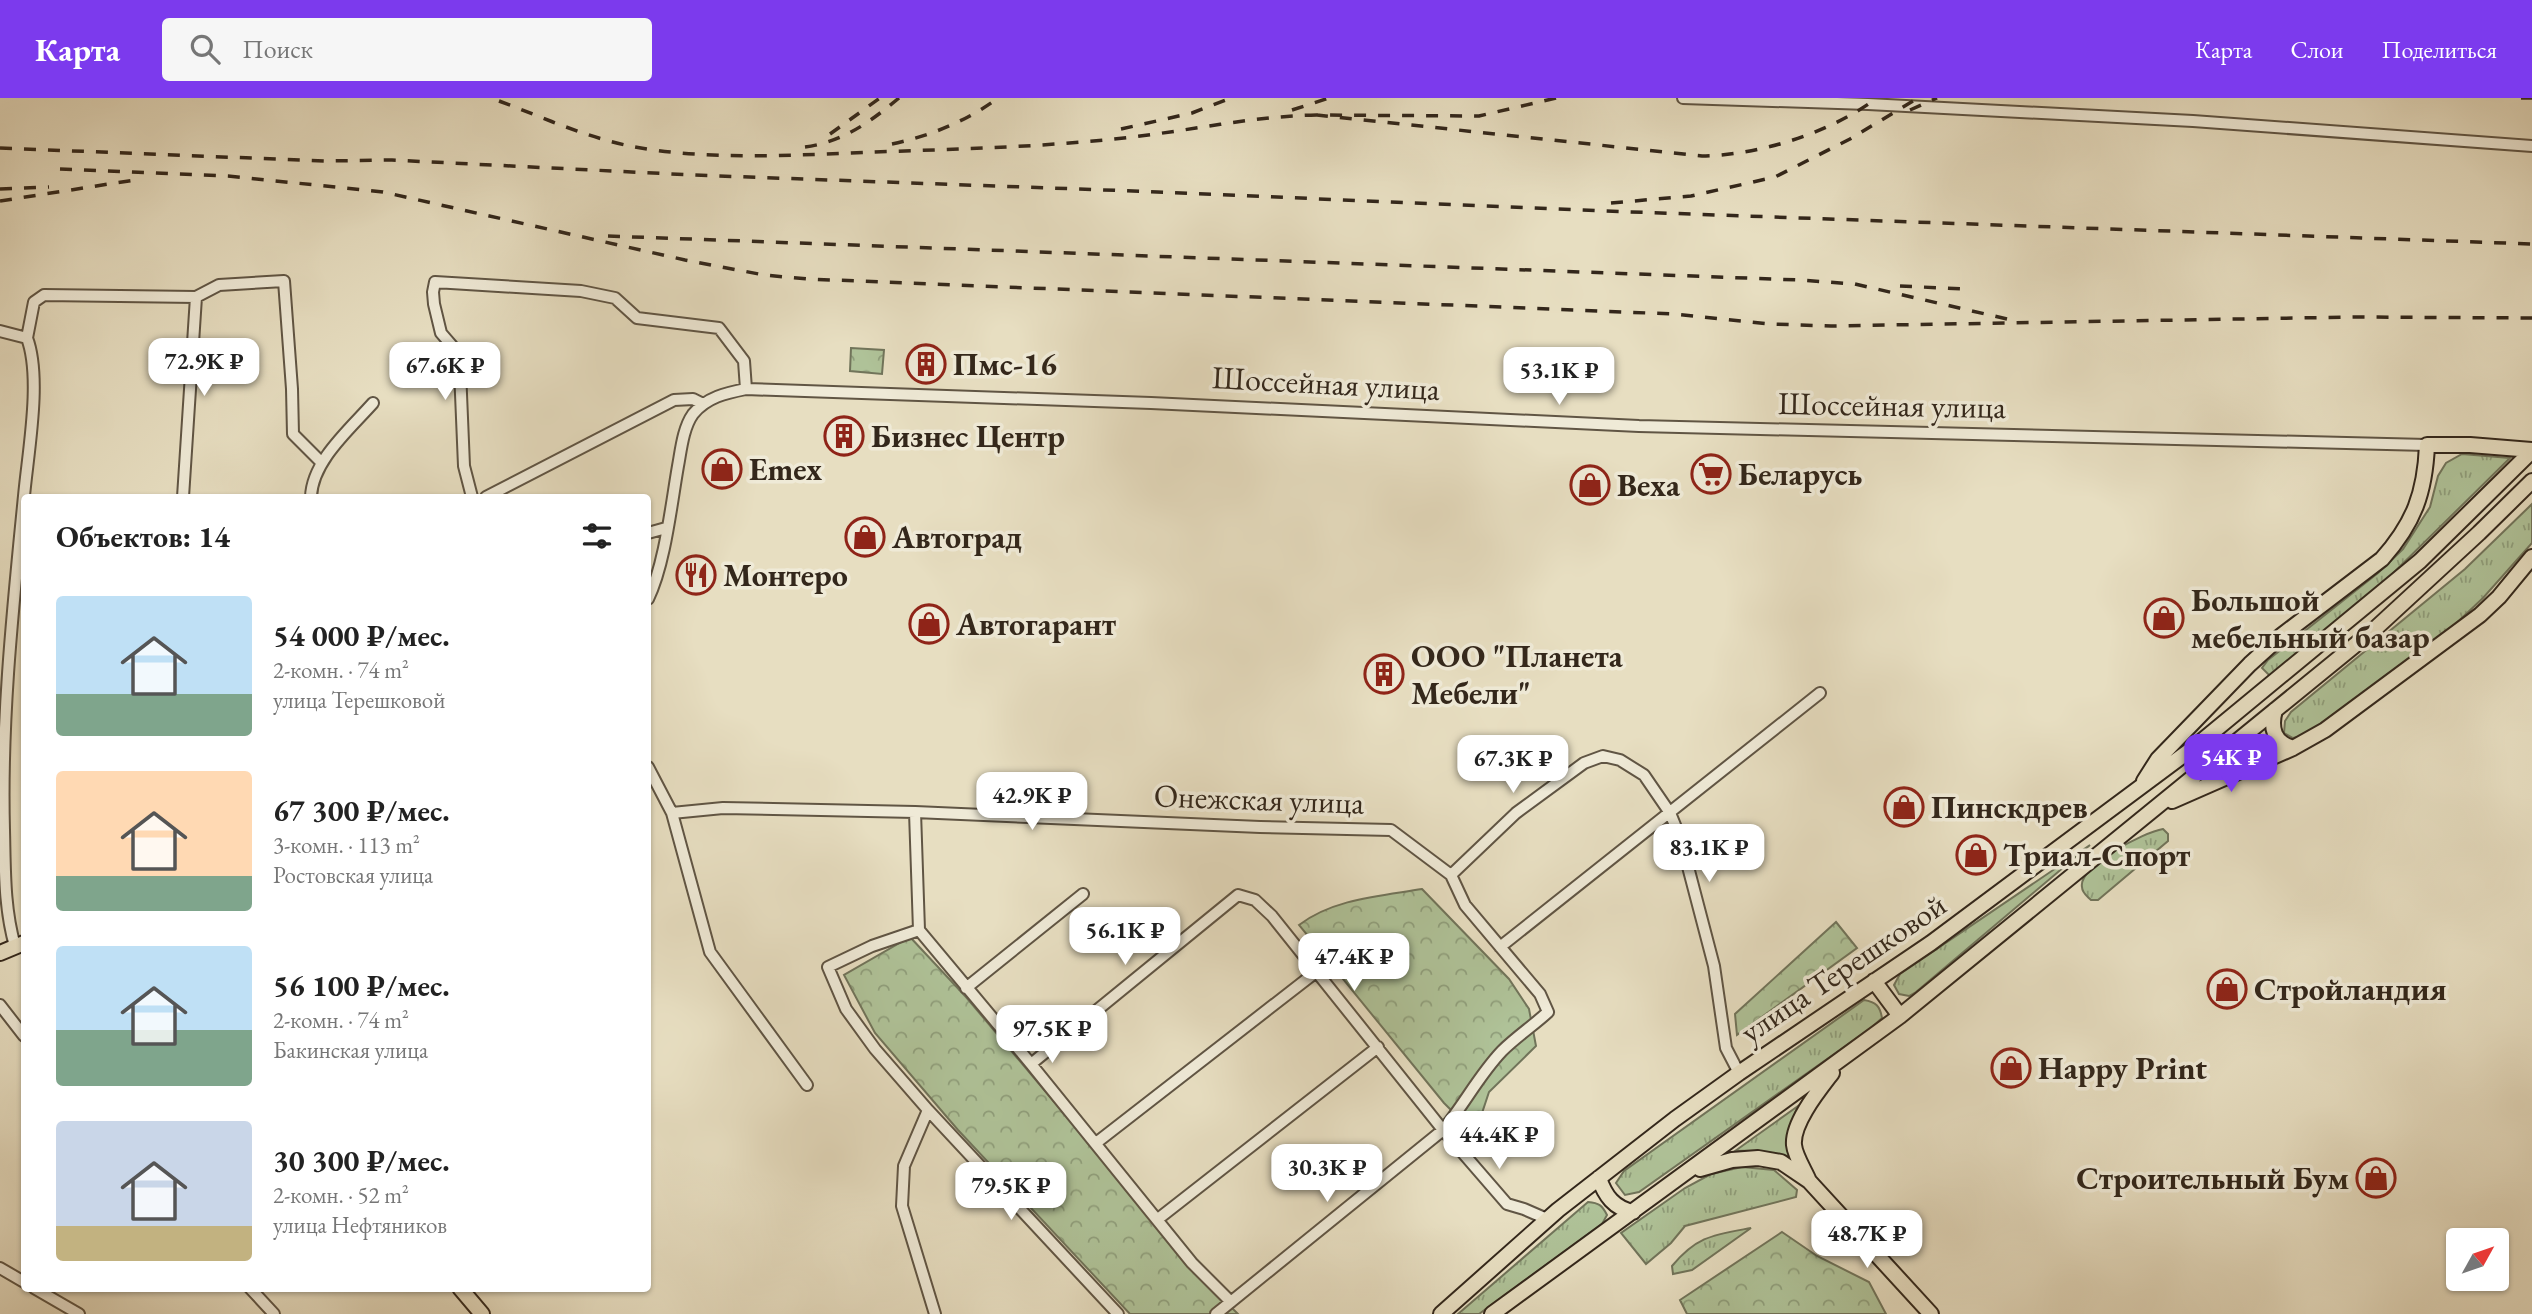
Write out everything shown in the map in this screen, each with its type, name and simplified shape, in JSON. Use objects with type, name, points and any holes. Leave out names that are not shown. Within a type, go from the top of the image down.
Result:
[{"type":"main road","name":"Шоссейная улица","points":[[2427,445],[2470,444],[2532,451]]},
{"type":"main road","points":[[2139,789],[2158,759],[2250,664],[2281,636],[2382,559],[2395,544],[2406,530],[2417,506],[2426,475],[2427,445]]},
{"type":"main road","name":"улица Терешковой","points":[[1441,1314],[1547,1219],[1599,1178],[1739,1073],[1942,935],[2197,745],[2420,561],[2532,451]]},
{"type":"main road","name":"улица Терешковой","points":[[1492,1314],[1900,1016],[2376,628],[2532,481]]},
{"type":"main road","points":[[2155,808],[2293,748],[2325,730],[2480,615],[2532,557]]},
{"type":"main road","points":[[2250,664],[2247,674],[2249,681],[2253,686],[2264,690]]},
{"type":"main road","points":[[2275,710],[2272,721],[2275,737],[2285,746],[2293,748]]},
{"type":"main road","points":[[2111,810],[2127,830]]},
{"type":"main road","points":[[0,953],[20,944]]},
{"type":"main road","points":[[1874,981],[1900,1016]]},
{"type":"main road","points":[[1810,1181],[1794,1145],[1801,1120],[1811,1101],[1841,1061]]},
{"type":"main road","points":[[1689,1172],[1732,1160],[1758,1158],[1781,1163],[1810,1181],[1931,1314]]},
{"type":"main road","points":[[1599,1178],[1610,1200],[1622,1209],[1633,1212]]},
{"type":"main road","points":[[463,1292],[482,1314]]},
{"type":"street","points":[[1683,98],[1868,104],[2193,121],[2532,146]]},
{"type":"street","points":[[24,494],[33,392],[31,349],[27,338],[34,302],[44,295],[196,298],[219,285],[284,281],[293,434],[322,463]]},
{"type":"street","points":[[471,494],[464,466],[460,370],[454,348],[442,333],[434,303],[435,282],[581,291],[615,298],[637,318],[719,328],[744,361],[746,389]]},
{"type":"street","points":[[183,494],[196,298]]},
{"type":"street","points":[[0,331],[27,338]]},
{"type":"street","name":"Шоссейная улица","points":[[703,404],[714,397],[746,389],[1151,403],[1639,426],[2427,445]]},
{"type":"street","points":[[492,494],[674,400],[692,399],[703,404],[691,416],[687,427],[651,590]]},
{"type":"street","points":[[311,494],[322,463],[373,403]]},
{"type":"street","points":[[20,944],[9,926],[5,894],[3,774],[21,525]]},
{"type":"street","points":[[651,532],[666,528]]},
{"type":"street","points":[[1500,947],[1820,693]]},
{"type":"street","points":[[1451,875],[1516,813],[1584,763],[1603,756],[1620,760],[1644,775],[1670,813],[1681,840],[1714,966],[1726,1048],[1739,1073]]},
{"type":"street","points":[[651,773],[672,813],[710,952],[807,1085]]},
{"type":"street","name":"Онежская улица","points":[[672,813],[723,807],[1391,830],[1451,875],[1465,905],[1540,994],[1548,1012],[1504,1050],[1443,1130]]},
{"type":"street","points":[[915,812],[919,930],[1192,1263],[1231,1302]]},
{"type":"street","points":[[966,988],[1083,894]]},
{"type":"street","points":[[1031,1064],[1238,895],[1255,900],[1272,916],[1443,1130],[1507,1204],[1547,1219]]},
{"type":"street","points":[[919,930],[872,946],[828,967],[846,1009],[875,1049],[928,1110],[1118,1314]]},
{"type":"street","points":[[1096,1143],[1316,972]]},
{"type":"street","points":[[0,1005],[21,1032]]},
{"type":"street","points":[[1158,1219],[1378,1047]]},
{"type":"street","points":[[928,1110],[904,1166],[902,1206],[935,1314]]},
{"type":"street","points":[[1216,1314],[1443,1130]]},
{"type":"street","points":[[0,1268],[21,1280]]},
{"type":"street","points":[[41,1292],[79,1314]]},
{"type":"street","points":[[254,1292],[274,1314]]},
{"type":"green space","points":[[851,348],[884,350],[882,374],[850,371]]},
{"type":"green space","points":[[2462,454],[2510,458],[2379,587],[2270,676],[2262,668],[2268,660],[2378,573],[2403,549],[2430,507],[2438,476],[2446,463]]},
{"type":"green space","points":[[2532,504],[2532,543],[2483,598],[2448,631],[2306,735],[2293,738],[2284,733],[2285,721],[2291,712],[2465,569]]},
{"type":"green space","points":[[2163,829],[2168,834],[2168,841],[2098,900],[2091,900],[2085,894],[2082,887],[2084,879],[2101,860],[2142,836]]},
{"type":"green space","points":[[2090,845],[1916,992],[1909,996],[1899,994],[1894,985],[1900,974]]},
{"type":"green space","points":[[1422,889],[1509,979],[1529,1009],[1536,1046],[1489,1092],[1482,1113],[1471,1130],[1444,1103],[1299,925],[1312,916],[1342,904]]},
{"type":"green space","points":[[1836,922],[1857,948],[1737,1035],[1735,1014]]},
{"type":"green space","points":[[910,937],[966,997],[1202,1278],[1238,1314],[1130,1314],[958,1130],[875,1033],[844,975]]},
{"type":"green space","points":[[1864,1000],[1877,1005],[1882,1018],[1871,1028],[1639,1192],[1625,1195],[1616,1183],[1624,1171]]},
{"type":"green space","points":[[1798,1106],[1790,1132],[1790,1160],[1763,1152],[1735,1151]]},
{"type":"green space","points":[[1742,1167],[1774,1170],[1797,1190],[1796,1197],[1685,1226],[1671,1243],[1646,1264],[1621,1233],[1685,1188],[1711,1174]]},
{"type":"green space","points":[[1588,1202],[1598,1204],[1607,1215],[1602,1224],[1479,1314],[1458,1314]]},
{"type":"green space","points":[[1751,1228],[1692,1270],[1673,1274],[1672,1266],[1698,1243],[1716,1235]]},
{"type":"green space","points":[[1782,1232],[1817,1256],[1869,1282],[1886,1314],[1687,1314],[1680,1300]]},
{"type":"railway","points":[[830,134],[880,98]]},
{"type":"railway","points":[[805,147],[844,136],[899,98]]},
{"type":"railway","points":[[892,144],[948,127],[998,98]]},
{"type":"railway","points":[[1121,129],[1192,113],[1231,98]]},
{"type":"railway","points":[[1292,110],[1329,98]]},
{"type":"railway","points":[[1556,98],[1479,116],[1317,115],[1702,156],[1724,155],[1794,140],[1838,122],[1877,98]]},
{"type":"railway","points":[[1611,203],[1691,196],[1775,177],[1850,139],[1918,98]]},
{"type":"railway","points":[[1910,110],[1937,98]]},
{"type":"railway","points":[[2521,98],[2532,98]]},
{"type":"railway","points":[[499,101],[580,132],[630,146],[688,154],[751,156],[1035,145],[1132,137],[1270,118],[1317,115]]},
{"type":"railway","points":[[0,148],[324,161],[392,160],[692,175],[1605,211],[2532,244]]},
{"type":"railway","points":[[60,169],[228,176],[383,192],[685,260],[764,275],[808,279],[1673,314],[1770,324],[1831,326],[2355,317],[2532,318]]},
{"type":"railway","points":[[0,201],[141,179]]},
{"type":"railway","points":[[0,189],[49,187]]},
{"type":"railway","points":[[608,236],[1799,280],[1855,284],[2007,319]]},
{"type":"railway","points":[[1900,286],[1964,289]]},
{"type":"place","name":"Пмс-16","points":[[926,364]]},
{"type":"place","name":"Бизнес Центр","points":[[844,436]]},
{"type":"place","name":"Emex","points":[[722,469]]},
{"type":"place","name":"Беларусь","points":[[1711,474]]},
{"type":"place","name":"Веха","points":[[1590,485]]},
{"type":"place","name":"Автоград","points":[[865,537]]},
{"type":"place","name":"Монтеро","points":[[696,575]]},
{"type":"place","name":"Большой мебельный базар","points":[[2164,618]]},
{"type":"place","name":"Автогарант","points":[[929,624]]},
{"type":"place","name":"ООО \"Планета Мебели\"","points":[[1384,674]]},
{"type":"place","name":"Пинскдрев","points":[[1904,807]]},
{"type":"place","name":"Триал-Спорт","points":[[1976,855]]},
{"type":"place","name":"Стройландия","points":[[2227,989]]},
{"type":"place","name":"Happy Print","points":[[2011,1068]]},
{"type":"place","name":"Строительный Бум","points":[[2376,1178]]}]
